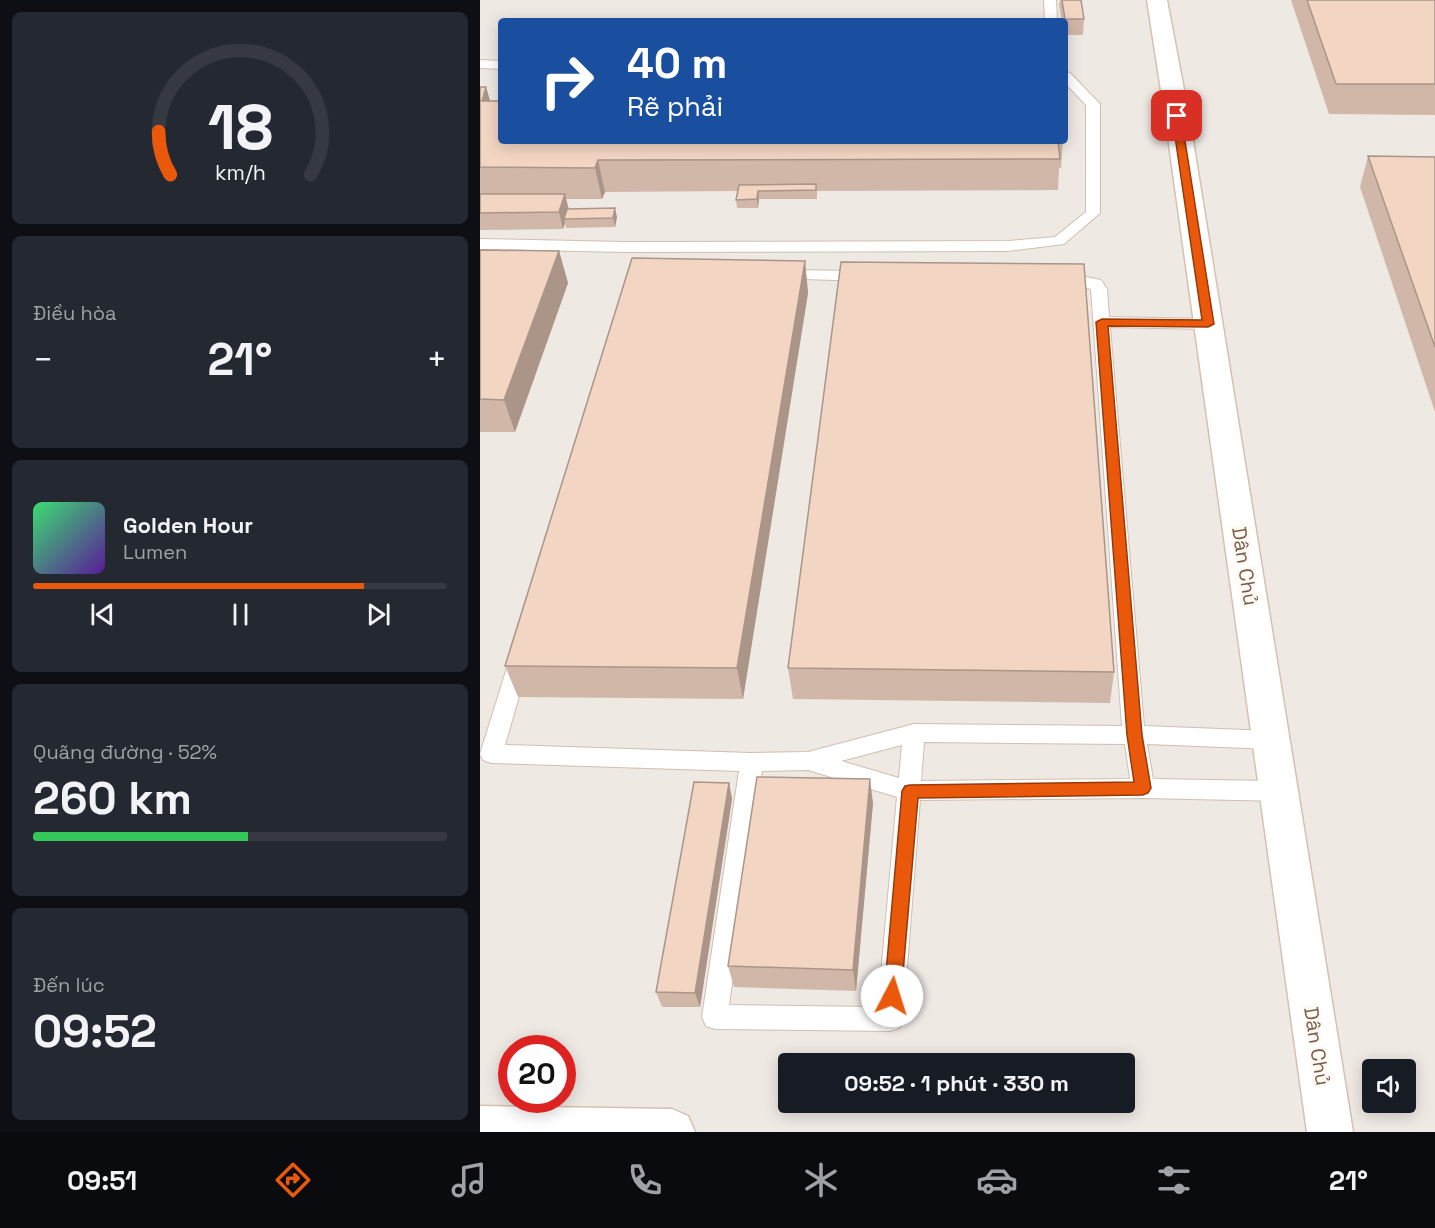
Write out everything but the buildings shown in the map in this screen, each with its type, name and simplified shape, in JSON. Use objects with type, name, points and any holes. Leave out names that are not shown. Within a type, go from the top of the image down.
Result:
[{"type":"main road","name":"Dân Chủ","points":[[1156,0],[1272,740],[1330,1132]]},
{"type":"main road","points":[[480,1129],[672,1132]]},
{"type":"lane","points":[[1050,0],[1051,18]]},
{"type":"lane","points":[[480,64],[498,64]]},
{"type":"lane","points":[[480,244],[625,247],[984,246],[1059,241],[1092,213],[1093,104],[1068,79]]},
{"type":"lane","points":[[764,275],[884,276]]},
{"type":"lane","points":[[1040,277],[1095,283],[1099,289],[1134,735],[1143,788]]},
{"type":"lane","points":[[1102,322],[1208,324]]},
{"type":"lane","points":[[525,640],[491,754],[751,762],[808,761],[914,733],[1134,735],[1272,740]]},
{"type":"lane","points":[[751,762],[750,783],[715,1017],[890,1019],[914,733]]},
{"type":"lane","points":[[808,761],[910,791],[1143,788],[1279,791]]},
{"type":"shaded area","points":[[480,0],[1435,0],[1435,1132],[480,1132]]},
{"type":"route","points":[[892,996],[910,791],[1143,788],[1134,735],[1102,322],[1208,324],[1177,116]]}]
